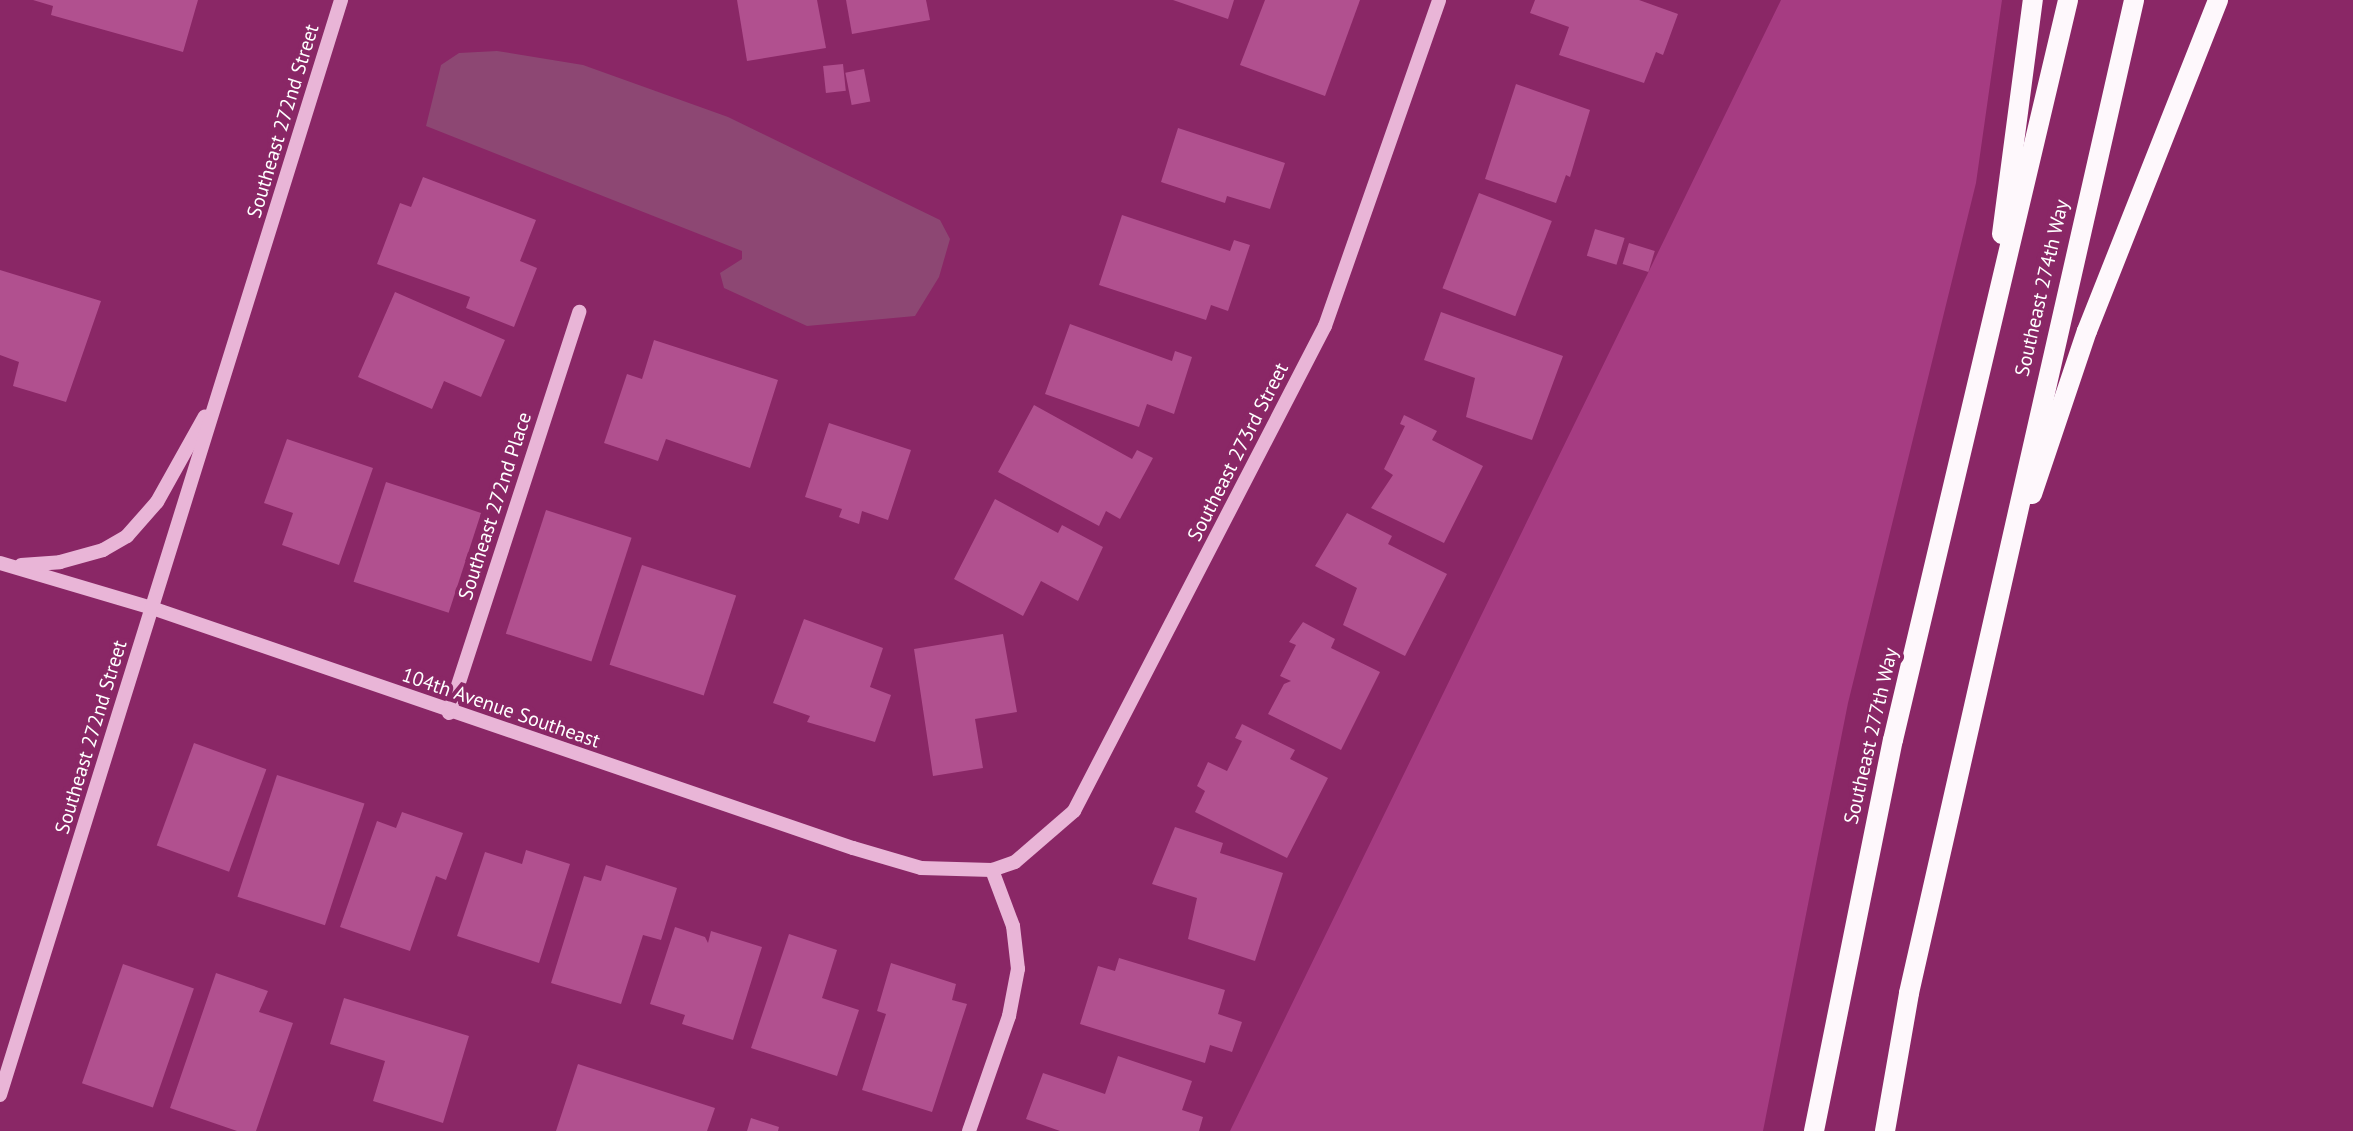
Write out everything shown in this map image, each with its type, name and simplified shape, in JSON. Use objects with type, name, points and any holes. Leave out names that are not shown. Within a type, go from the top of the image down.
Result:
[{"type":"main road","points":[[1987,354],[2033,0]]},
{"type":"main road","name":"Southeast 274th Way","points":[[1987,354],[2068,0]]},
{"type":"main road","name":"Southeast 274th Way","points":[[2000,588],[2134,0]]},
{"type":"main road","points":[[1885,1131],[1909,993],[2000,588],[2087,331],[2218,0]]},
{"type":"main road","name":"Southeast 277th Way","points":[[1814,1131],[1893,740],[1987,354]]},
{"type":"street","name":"Southeast 272nd Street","points":[[0,1095],[341,0]]},
{"type":"street","name":"Southeast 273rd Street","points":[[992,870],[1015,862],[1044,842],[1074,811],[1325,326],[1439,0]]},
{"type":"street","name":"Southeast 272nd Place","points":[[449,713],[579,312]]},
{"type":"street","name":"Southeast 272nd Street","points":[[5,565],[60,562],[103,550],[127,536],[157,502],[219,392]]},
{"type":"street","name":"104th Avenue Southeast","points":[[5,565],[152,608],[449,713],[908,864],[992,870]]},
{"type":"street","points":[[969,1131],[1009,1016],[1018,969],[1013,926],[992,870]]},
{"type":"shaded area","points":[[1781,0],[2002,0],[1976,183],[1848,703],[1763,1131],[1230,1131]]},
{"type":"shaded area","points":[[497,51],[583,65],[728,117],[940,220],[950,239],[939,277],[915,316],[807,326],[724,288],[720,273],[742,259],[742,251],[426,126],[441,65],[459,53]]},
{"type":"building","points":[[33,0],[198,0],[183,52],[51,15],[53,6]]},
{"type":"building","points":[[737,0],[817,0],[826,48],[747,61]]},
{"type":"building","points":[[846,0],[926,0],[930,20],[852,34]]},
{"type":"building","points":[[1173,0],[1234,0],[1228,19]]},
{"type":"building","points":[[1265,0],[1360,0],[1325,96],[1240,65]]},
{"type":"building","points":[[1535,0],[1639,0],[1678,14],[1663,55],[1656,52],[1644,83],[1559,55],[1569,27],[1530,13]]},
{"type":"building","points":[[843,64],[846,91],[826,93],[823,66]]},
{"type":"building","points":[[864,69],[870,101],[852,105],[845,73]]},
{"type":"building","points":[[1516,84],[1590,110],[1570,177],[1566,175],[1556,203],[1485,179]]},
{"type":"building","points":[[1178,128],[1285,163],[1270,209],[1227,196],[1225,203],[1161,182]]},
{"type":"building","points":[[423,177],[536,220],[520,261],[537,268],[514,327],[466,308],[470,297],[377,264],[400,203],[411,207]]},
{"type":"building","points":[[1479,193],[1552,221],[1515,316],[1442,288]]},
{"type":"building","points":[[1122,215],[1230,251],[1234,240],[1250,245],[1228,311],[1211,305],[1206,320],[1099,285]]},
{"type":"building","points":[[1595,229],[1625,238],[1616,265],[1587,256]]},
{"type":"building","points":[[1629,243],[1655,251],[1648,272],[1623,264]]},
{"type":"building","points":[[0,270],[101,301],[66,402],[13,386],[19,362],[0,355]]},
{"type":"building","points":[[395,292],[505,340],[481,397],[444,381],[432,409],[358,377]]},
{"type":"building","points":[[1441,312],[1563,356],[1532,440],[1466,417],[1475,378],[1424,360]]},
{"type":"building","points":[[1070,324],[1172,361],[1175,351],[1192,357],[1174,414],[1147,404],[1139,427],[1045,394]]},
{"type":"building","points":[[654,340],[778,380],[750,468],[666,439],[658,461],[604,443],[627,374],[642,379]]},
{"type":"building","points":[[1034,405],[1132,459],[1137,450],[1153,458],[1120,519],[1106,511],[1099,526],[998,472]]},
{"type":"building","points":[[1404,415],[1437,431],[1432,440],[1483,466],[1444,543],[1371,508],[1393,475],[1384,469],[1405,426],[1400,424]]},
{"type":"building","points":[[829,423],[911,450],[888,520],[862,511],[859,524],[839,517],[842,509],[805,497]]},
{"type":"building","points":[[287,439],[373,468],[339,565],[282,545],[293,513],[264,503]]},
{"type":"building","points":[[386,482],[481,513],[449,613],[354,582]]},
{"type":"building","points":[[995,499],[1058,533],[1062,525],[1103,547],[1078,601],[1041,581],[1023,616],[954,579]]},
{"type":"building","points":[[546,510],[632,538],[591,661],[506,634]]},
{"type":"building","points":[[1347,513],[1392,536],[1388,544],[1447,574],[1405,656],[1343,625],[1357,588],[1315,566]]},
{"type":"building","points":[[642,565],[736,596],[704,695],[610,665]]},
{"type":"building","points":[[804,619],[883,648],[870,687],[891,695],[875,742],[807,722],[810,716],[773,703]]},
{"type":"building","points":[[1303,622],[1335,639],[1331,648],[1380,672],[1341,750],[1268,714],[1284,684],[1291,681],[1280,676],[1296,645],[1289,642]]},
{"type":"building","points":[[1003,634],[1017,712],[975,719],[983,768],[933,776],[914,649]]},
{"type":"building","points":[[1242,724],[1295,750],[1290,759],[1328,778],[1287,858],[1195,812],[1205,791],[1197,786],[1208,762],[1227,771],[1242,741],[1235,738]]},
{"type":"building","points":[[194,743],[266,769],[229,872],[157,845]]},
{"type":"building","points":[[277,775],[364,803],[325,925],[237,897]]},
{"type":"building","points":[[402,812],[463,833],[446,880],[436,876],[410,951],[340,927],[377,821],[396,828]]},
{"type":"building","points":[[1175,827],[1223,843],[1220,853],[1283,873],[1255,961],[1188,939],[1197,898],[1152,884]]},
{"type":"building","points":[[526,850],[570,864],[539,963],[457,936],[485,852],[522,864]]},
{"type":"building","points":[[606,865],[677,888],[661,940],[643,935],[621,1004],[551,983],[584,876],[601,881]]},
{"type":"building","points":[[675,927],[705,937],[708,943],[711,931],[762,947],[733,1040],[682,1024],[685,1015],[650,1004]]},
{"type":"building","points":[[789,934],[837,950],[822,998],[859,1010],[837,1076],[751,1048]]},
{"type":"building","points":[[1119,958],[1225,990],[1218,1014],[1242,1022],[1232,1052],[1210,1045],[1205,1063],[1080,1024],[1098,966],[1115,971]]},
{"type":"building","points":[[891,963],[956,984],[952,1000],[967,1004],[932,1112],[862,1090],[886,1014],[877,1011]]},
{"type":"building","points":[[123,964],[194,988],[153,1108],[82,1083]]},
{"type":"building","points":[[216,973],[268,991],[259,1012],[293,1023],[256,1131],[237,1131],[170,1108]]},
{"type":"building","points":[[344,998],[469,1036],[443,1123],[373,1101],[385,1061],[330,1044]]},
{"type":"building","points":[[1118,1056],[1192,1081],[1182,1110],[1203,1117],[1199,1131],[1060,1131],[1026,1119],[1043,1073],[1105,1094]]},
{"type":"building","points":[[578,1064],[715,1108],[707,1131],[556,1131]]},
{"type":"building","points":[[751,1118],[779,1127],[778,1131],[747,1131]]}]
